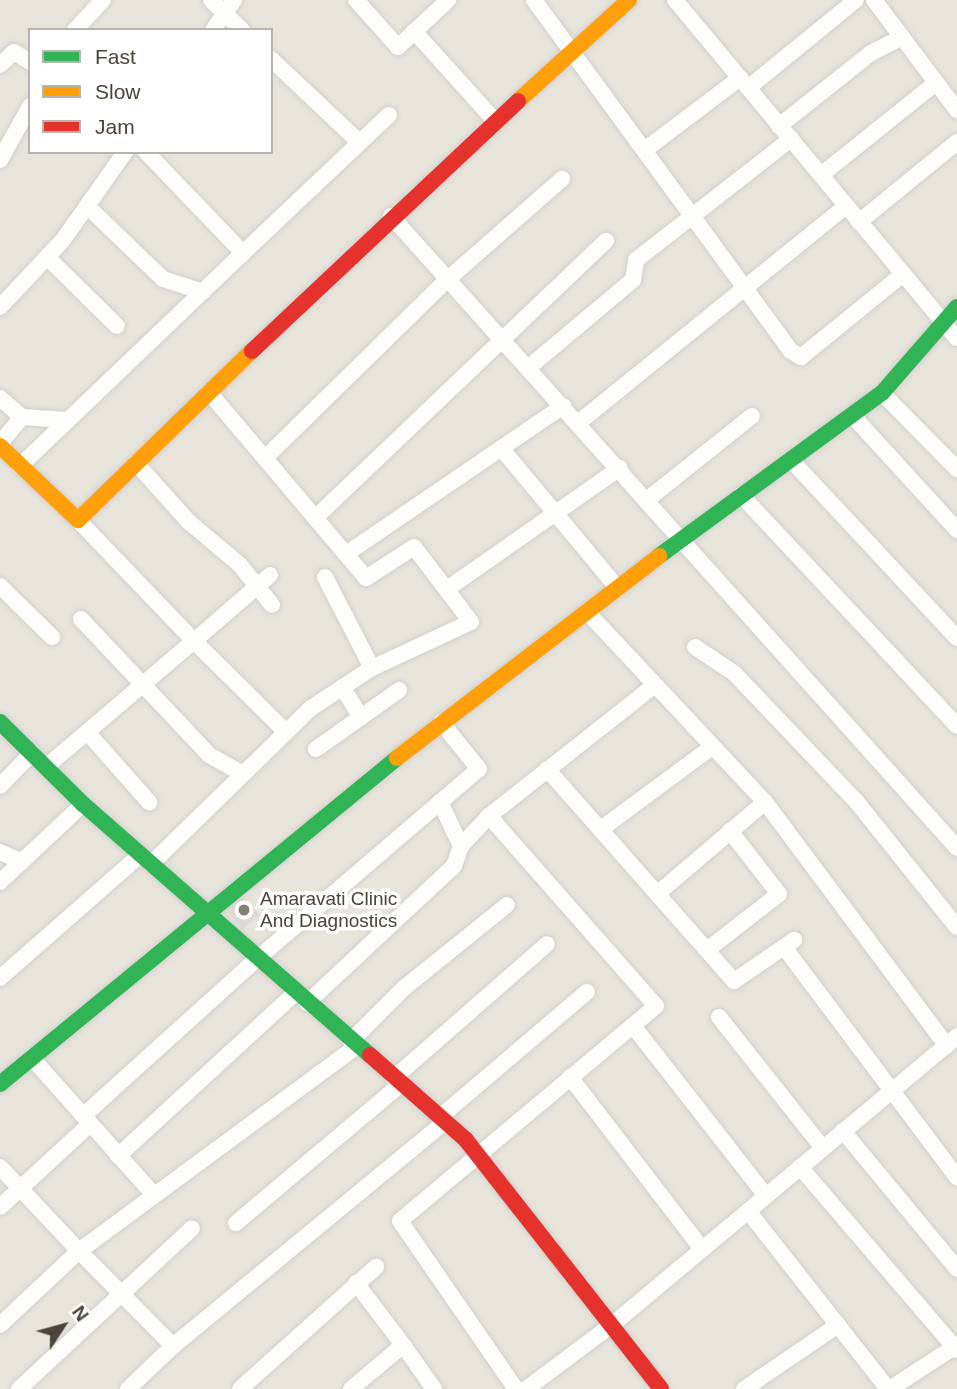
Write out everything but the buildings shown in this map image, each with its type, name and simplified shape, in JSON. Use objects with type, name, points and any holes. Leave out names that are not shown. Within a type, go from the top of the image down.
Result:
[{"type":"street","points":[[77,28],[103,0]]},
{"type":"street","points":[[211,0],[230,6],[241,28]]},
{"type":"street","points":[[356,0],[398,47],[448,0]]},
{"type":"street","points":[[534,0],[574,49],[791,351],[801,357],[903,274]]},
{"type":"street","points":[[78,520],[391,216],[629,0]]},
{"type":"street","points":[[675,0],[957,338]]},
{"type":"street","points":[[646,149],[744,83],[856,0]]},
{"type":"street","points":[[874,0],[957,110]]},
{"type":"street","points":[[214,28],[230,6]]},
{"type":"street","points":[[414,32],[495,121]]},
{"type":"street","points":[[779,126],[871,53],[902,37]]},
{"type":"street","points":[[0,65],[14,52],[28,61]]},
{"type":"street","points":[[273,61],[360,143]]},
{"type":"street","points":[[821,175],[936,83]]},
{"type":"street","points":[[0,160],[28,110]]},
{"type":"street","points":[[20,466],[389,115]]},
{"type":"street","points":[[528,368],[633,280],[634,262],[791,139]]},
{"type":"street","points":[[859,222],[957,142]]},
{"type":"street","points":[[0,307],[47,257],[88,206],[124,154]]},
{"type":"street","points":[[148,154],[243,253]]},
{"type":"street","points":[[265,458],[448,279],[562,179]]},
{"type":"street","points":[[578,423],[743,284],[846,205]]},
{"type":"street","points":[[88,206],[163,279],[203,292]]},
{"type":"street","points":[[391,216],[648,499],[957,848]]},
{"type":"street","points":[[316,518],[606,241]]},
{"type":"street","points":[[47,257],[117,326]]},
{"type":"street","points":[[0,1084],[441,722],[589,614],[617,587],[682,537],[882,393],[957,307]]},
{"type":"street","points":[[0,978],[146,859],[243,774],[311,708],[372,668],[471,622],[414,547],[366,578],[209,392]]},
{"type":"street","points":[[882,393],[957,469]]},
{"type":"street","points":[[0,398],[22,417],[68,421]]},
{"type":"street","points":[[346,554],[563,406]]},
{"type":"street","points":[[852,415],[957,530]]},
{"type":"street","points":[[648,499],[752,416]]},
{"type":"street","points":[[22,417],[0,445],[78,520],[286,732]]},
{"type":"street","points":[[501,448],[617,587]]},
{"type":"street","points":[[791,460],[957,638]]},
{"type":"street","points":[[136,463],[257,586],[272,605]]},
{"type":"street","points":[[447,589],[620,468]]},
{"type":"street","points":[[741,495],[957,726]]},
{"type":"street","points":[[47,766],[270,575]]},
{"type":"street","points":[[325,577],[372,668]]},
{"type":"street","points":[[0,586],[52,637]]},
{"type":"street","points":[[526,1389],[613,1324],[952,1041],[765,802],[589,614]]},
{"type":"street","points":[[81,619],[209,755],[243,774]]},
{"type":"street","points":[[695,647],[734,673],[856,801],[957,927]]},
{"type":"street","points":[[118,1156],[454,866],[461,845],[489,816],[655,685]]},
{"type":"street","points":[[342,687],[361,717]]},
{"type":"street","points":[[316,749],[399,690]]},
{"type":"street","points":[[0,722],[83,804],[477,1152],[661,1389]]},
{"type":"street","points":[[0,1207],[87,1120],[257,959],[479,769],[441,722]]},
{"type":"street","points":[[87,732],[149,802]]},
{"type":"street","points":[[601,829],[713,746]]},
{"type":"street","points":[[0,786],[32,752]]},
{"type":"street","points":[[547,769],[734,981],[789,943],[957,1177]]},
{"type":"street","points":[[440,802],[461,845]]},
{"type":"street","points":[[657,894],[765,802]]},
{"type":"street","points":[[0,883],[83,804]]},
{"type":"street","points":[[489,816],[656,1006],[634,1027],[477,1152],[400,1221],[516,1389]]},
{"type":"street","points":[[707,950],[779,894],[730,831]]},
{"type":"street","points":[[0,852],[22,862]]},
{"type":"street","points":[[0,1325],[79,1251],[354,1044],[404,988],[507,905]]},
{"type":"street","points":[[236,1223],[398,1081],[547,944]]},
{"type":"street","points":[[128,1389],[173,1346],[442,1119],[587,992]]},
{"type":"street","points":[[719,1017],[823,1148]]},
{"type":"street","points":[[634,1027],[766,1196]]},
{"type":"street","points":[[32,1058],[153,1194]]},
{"type":"street","points":[[570,1077],[702,1249]]},
{"type":"street","points":[[843,1131],[957,1269]]},
{"type":"street","points":[[0,1167],[19,1190],[173,1346]]},
{"type":"street","points":[[748,1211],[889,1389],[956,1347],[800,1167]]},
{"type":"street","points":[[19,1389],[192,1228]]},
{"type":"street","points":[[240,1389],[376,1267]]},
{"type":"street","points":[[356,1283],[434,1389]]},
{"type":"street","points":[[744,1389],[838,1325]]},
{"type":"street","points":[[351,1389],[403,1345]]},
{"type":"shaded area","points":[[0,0],[957,0],[957,1389],[0,1389]]},
{"type":"traffic: fast","points":[[659,556],[882,393],[957,307]]},
{"type":"traffic: fast","points":[[0,722],[83,804],[370,1055]]},
{"type":"traffic: fast","points":[[0,1084],[397,758]]},
{"type":"traffic: slow","points":[[518,101],[629,0]]},
{"type":"traffic: slow","points":[[0,446],[78,520],[252,351]]},
{"type":"traffic: slow","points":[[397,758],[659,556]]},
{"type":"traffic: jam","points":[[252,351],[518,101]]},
{"type":"traffic: jam","points":[[370,1055],[466,1140],[661,1389]]},
{"type":"place","name":"Amaravati Clinic And Diagnostics","points":[[244,910]]}]
